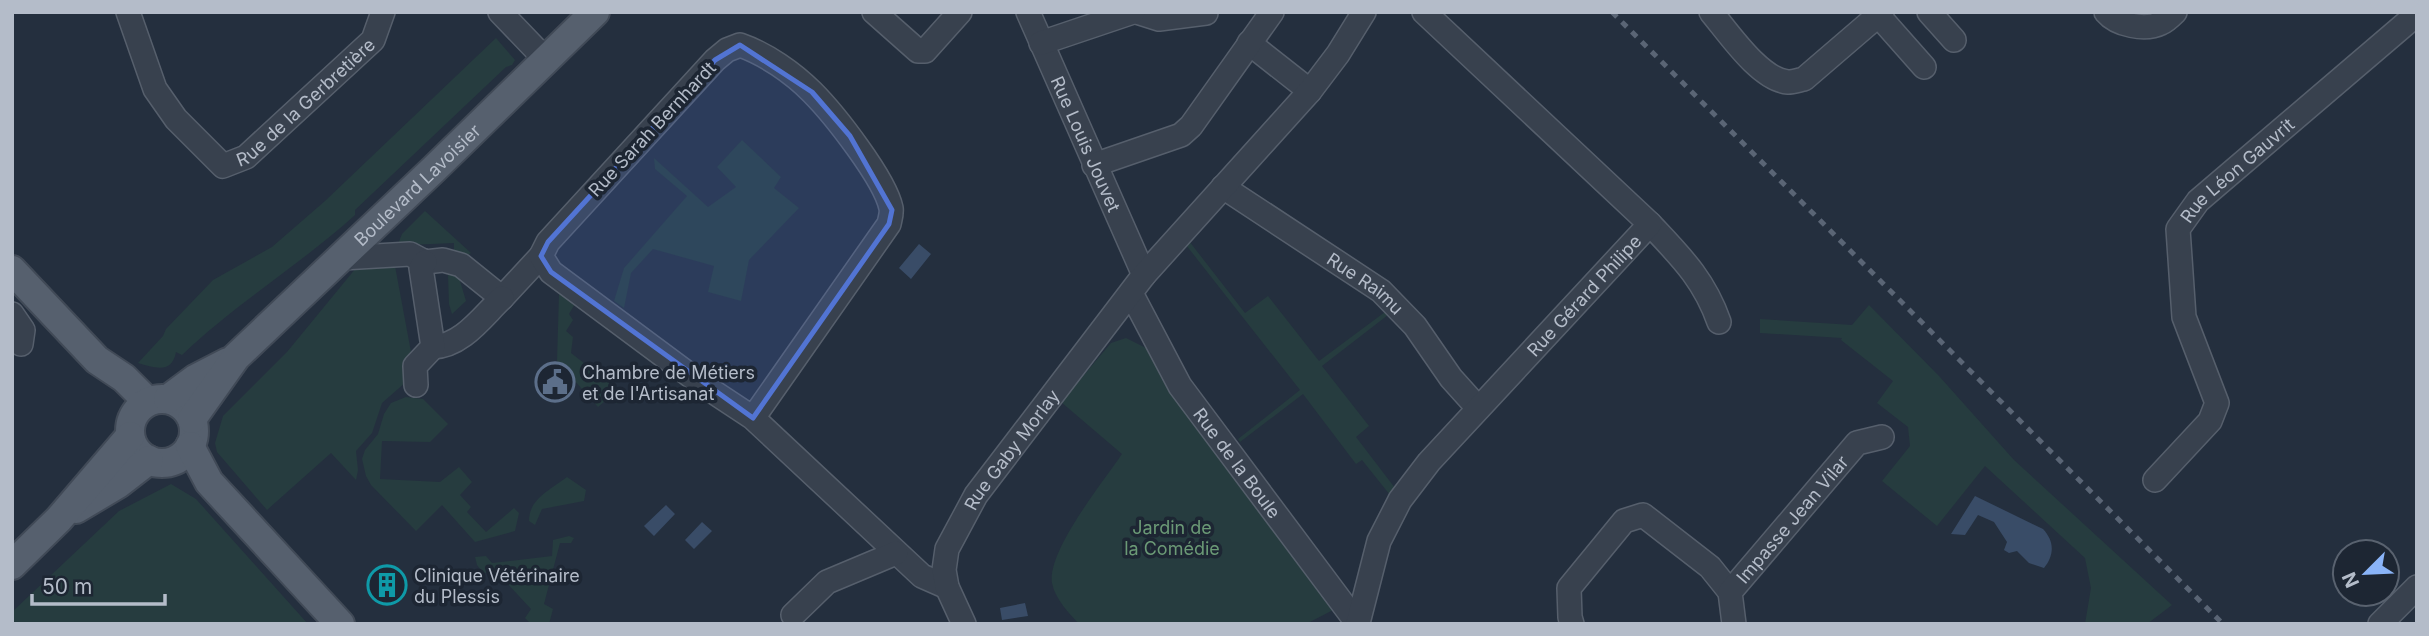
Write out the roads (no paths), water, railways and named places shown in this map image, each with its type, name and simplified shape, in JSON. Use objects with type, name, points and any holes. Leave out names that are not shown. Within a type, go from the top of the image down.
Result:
[{"type":"main road","name":"Boulevard Lavoisier","points":[[59,519],[175,447],[236,357],[595,12]]},
{"type":"main road","points":[[12,270],[144,413]]},
{"type":"main road","name":"Boulevard Lavoisier","points":[[59,519],[144,413],[195,379],[236,357]]},
{"type":"main road","points":[[144,413],[178,402],[187,410],[175,447]]},
{"type":"main road","points":[[144,413],[136,450],[175,447]]},
{"type":"main road","points":[[175,447],[340,624]]},
{"type":"main road","points":[[12,565],[59,519]]},
{"type":"street","name":"Rue de la Gerbretière","points":[[128,12],[155,89],[176,119],[223,166],[246,158],[373,40],[383,12]]},
{"type":"street","points":[[499,12],[547,61]]},
{"type":"street","points":[[874,12],[918,51],[925,51],[960,12]]},
{"type":"street","name":"Rue Louis Jouvet","points":[[1028,12],[1094,165],[1137,284]]},
{"type":"street","points":[[1041,43],[1135,12],[1159,19],[1206,13]]},
{"type":"street","points":[[1094,165],[1181,135],[1191,126],[1272,12]]},
{"type":"street","points":[[1137,284],[1310,91],[1338,54],[1364,12]]},
{"type":"street","name":"Rue Gérard Philipe","points":[[1358,623],[1378,541],[1400,500],[1429,462],[1650,224],[1424,12]]},
{"type":"street","points":[[1711,12],[1752,60],[1772,76],[1788,82],[1804,79],[1880,14],[1924,67]]},
{"type":"street","points":[[1929,12],[1954,40]]},
{"type":"street","points":[[2106,12],[2112,19],[2143,28],[2162,23],[2175,12]]},
{"type":"street","name":"Rue Léon Gauvrit","points":[[2155,480],[2210,421],[2217,404],[2184,317],[2178,229],[2198,201],[2401,18]]},
{"type":"street","points":[[1249,43],[1310,91]]},
{"type":"street","name":"Rue Sarah Bernhardt","points":[[433,347],[447,346],[458,340],[502,298],[541,256],[548,242],[715,60],[727,50],[740,45],[765,56],[812,92],[850,136],[881,185],[892,210],[889,224],[752,418]]},
{"type":"street","name":"Rue Raimu","points":[[1223,187],[1381,291],[1415,326],[1451,378],[1478,408]]},
{"type":"street","points":[[1650,224],[1702,282],[1719,322]]},
{"type":"street","points":[[342,258],[410,254],[425,262],[443,260],[461,265],[502,298]]},
{"type":"street","points":[[541,256],[551,272],[752,418],[922,576],[947,587]]},
{"type":"street","points":[[415,386],[415,366],[433,347],[421,268],[425,262]]},
{"type":"street","name":"Rue Gaby Morlay","points":[[964,624],[947,587],[944,570],[947,549],[976,495],[1137,284]]},
{"type":"street","name":"Rue de la Boule","points":[[1137,284],[1180,386],[1358,623]]},
{"type":"street","points":[[12,314],[23,330],[21,344]]},
{"type":"street","name":"Impasse Jean Vilar","points":[[1734,624],[1730,592],[1857,443],[1882,437]]},
{"type":"street","points":[[1572,624],[1569,588],[1623,522],[1643,515],[1710,567],[1730,592]]},
{"type":"street","points":[[793,615],[827,582],[896,553]]},
{"type":"street","points":[[2381,624],[2417,587]]},
{"type":"water","points":[[919,244],[931,254],[911,279],[899,268]]},
{"type":"water","points":[[1975,496],[2043,529],[2052,548],[2044,568],[2029,563],[2017,551],[2009,553],[2004,550],[2007,542],[1994,522],[1978,515],[1965,535],[1951,534]]},
{"type":"water","points":[[666,505],[675,514],[654,536],[644,526]]},
{"type":"water","points":[[702,522],[712,531],[694,549],[685,540]]},
{"type":"water","points":[[1025,603],[1028,616],[1002,620],[1000,608]]},
{"type":"railway","points":[[1612,12],[2223,624]]},
{"type":"place","name":"Chambre de Métiers et de l'Artisanat","points":[[555,382]]},
{"type":"place","name":"Clinique Vétérinaire du Plessis","points":[[387,585]]},
{"type":"park label","name":"Jardin de la Comédie","points":[[1172,537]]}]
